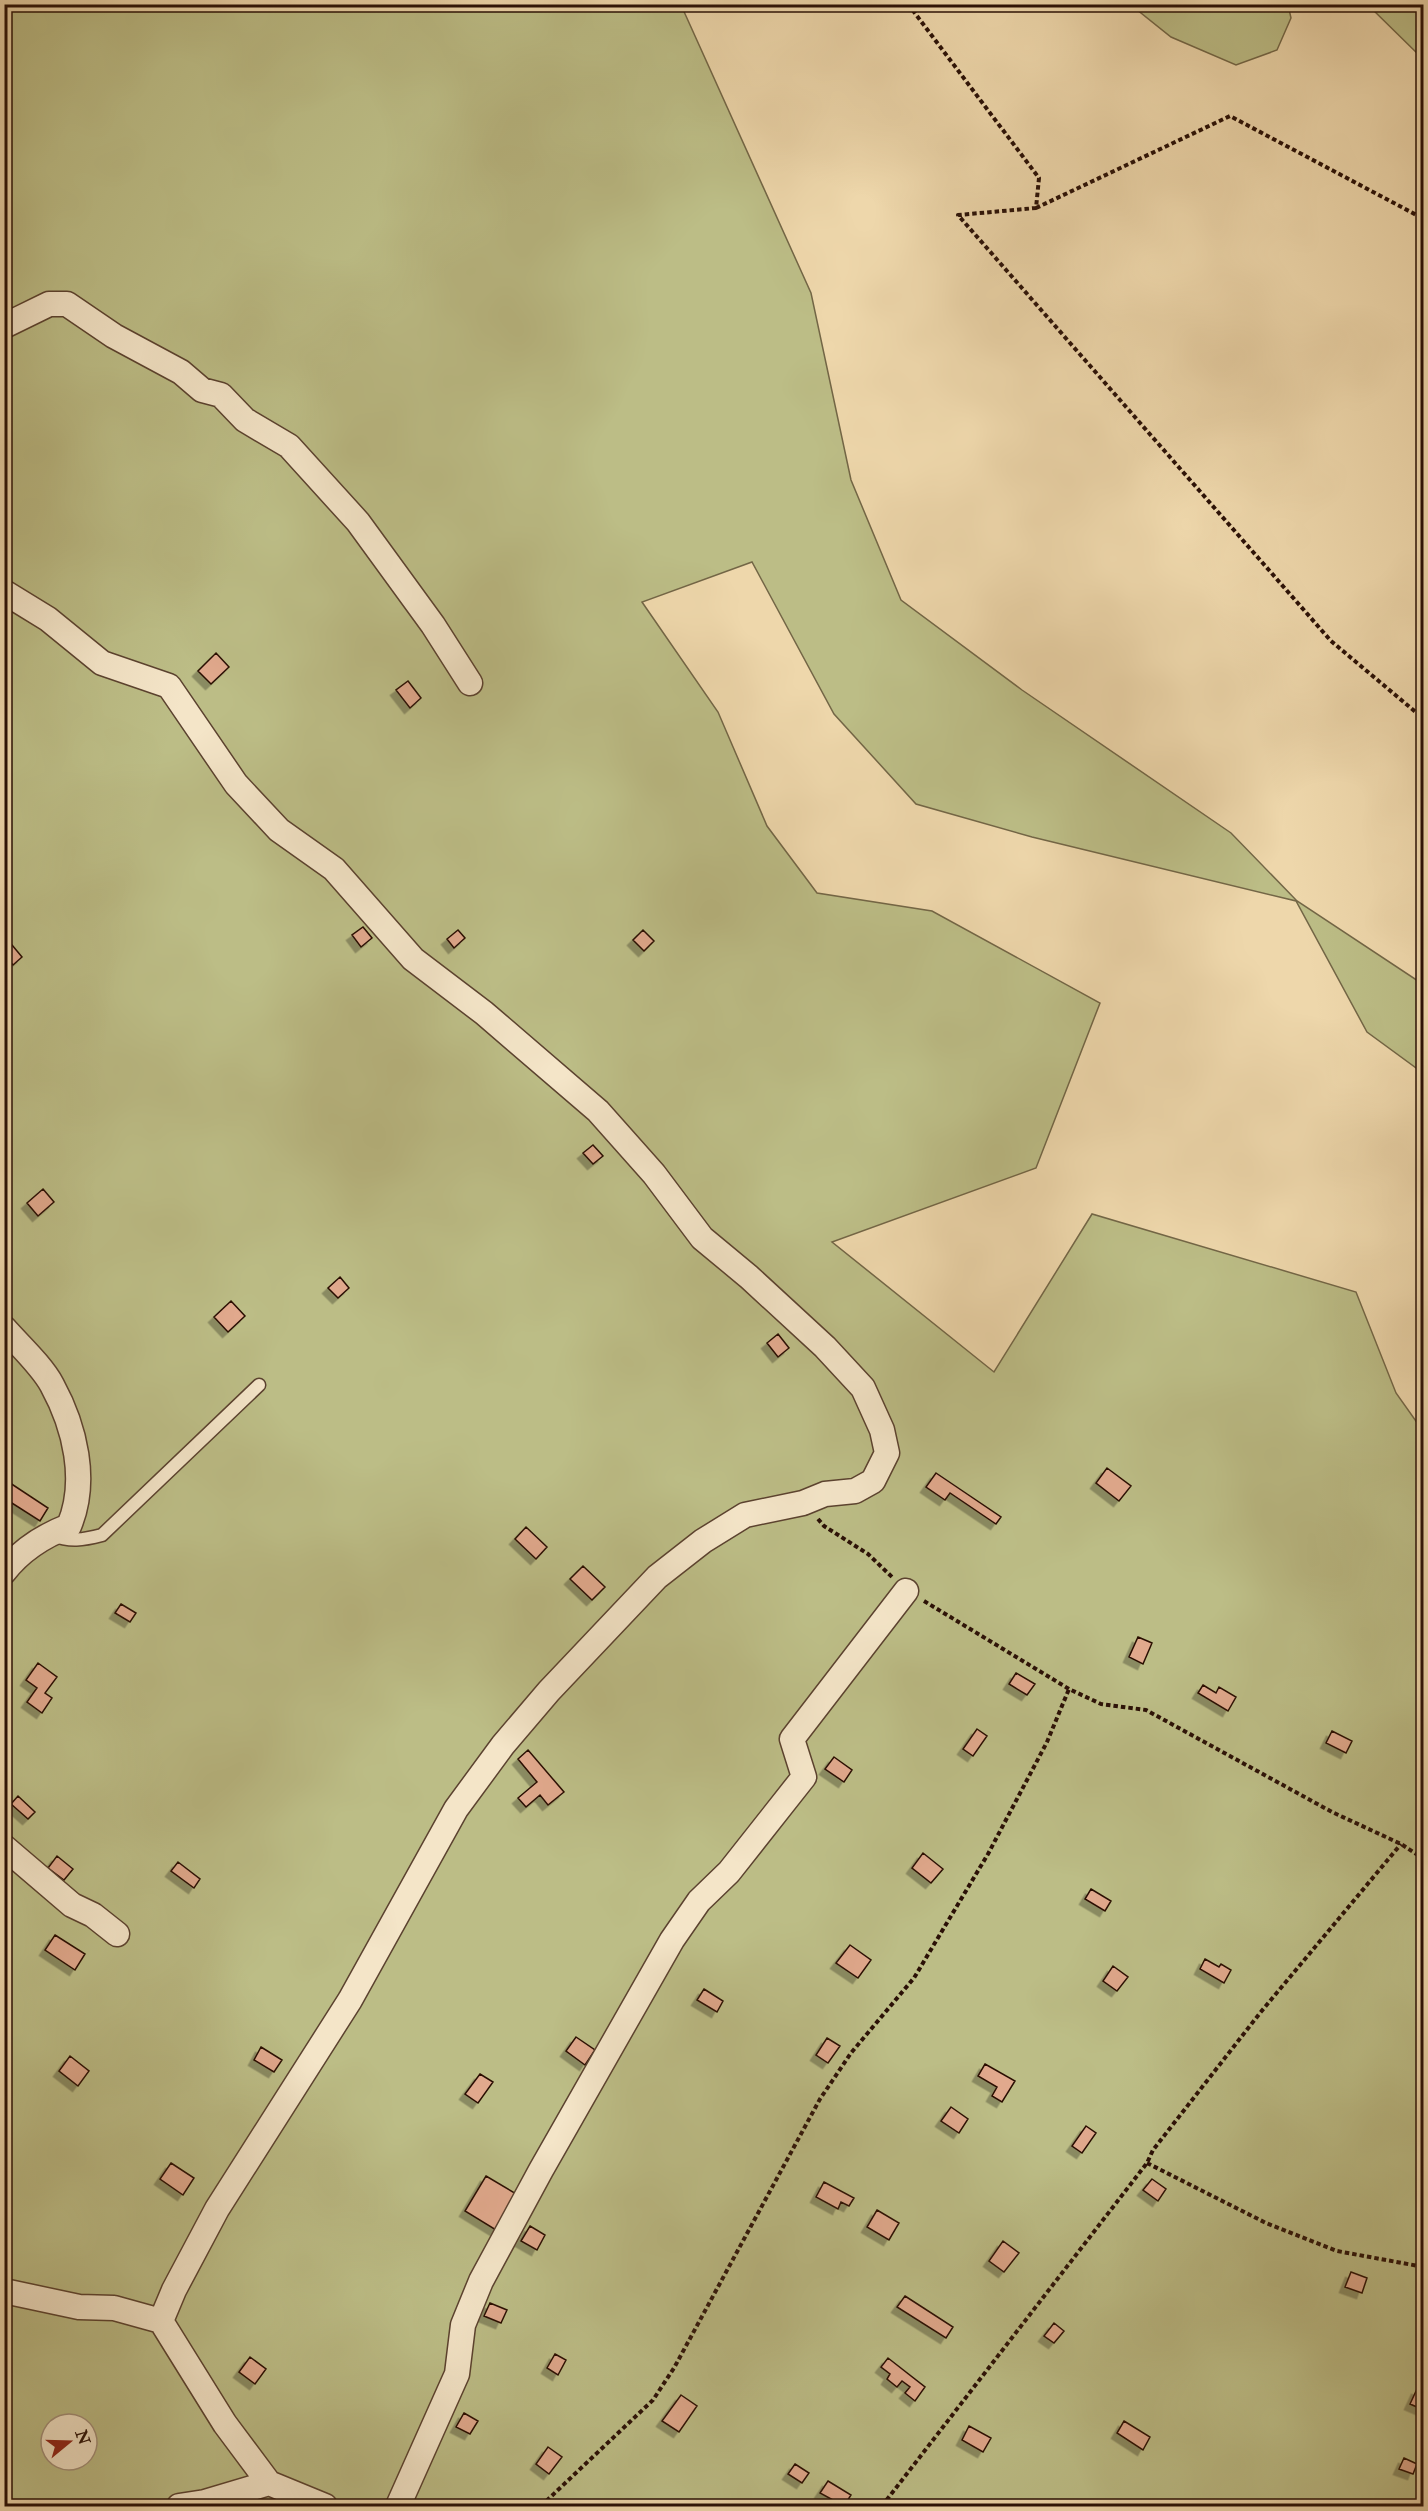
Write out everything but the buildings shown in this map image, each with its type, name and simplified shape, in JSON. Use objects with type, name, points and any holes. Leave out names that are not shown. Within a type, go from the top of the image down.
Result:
[{"type":"street","points":[[4,326],[49,304],[67,304],[114,336],[181,372],[202,390],[221,395],[245,420],[289,446],[358,522],[433,625],[470,683]]},
{"type":"street","points":[[4,592],[48,619],[102,663],[170,686],[236,784],[279,830],[334,869],[413,959],[492,1020],[598,1111],[654,1174],[702,1238],[749,1277],[825,1347],[863,1388],[882,1430],[887,1453],[873,1481],[855,1491],[825,1494],[803,1503],[745,1515],[703,1541],[657,1577],[549,1691],[503,1746],[456,1809],[350,2000],[217,2209],[174,2290],[161,2321]]},
{"type":"street","points":[[4,1328],[52,1383],[77,1447],[78,1506],[69,1526],[50,1534],[14,1559],[4,1572]]},
{"type":"street","points":[[398,2506],[457,2374],[462,2325],[481,2281],[541,2170],[672,1940],[699,1901],[729,1872],[804,1777],[792,1739],[906,1591]]},
{"type":"street","points":[[4,1847],[72,1905],[93,1915],[117,1934]]},
{"type":"street","points":[[4,2291],[79,2307],[114,2308],[161,2321],[225,2424],[269,2484],[325,2506]]},
{"type":"street","points":[[179,2506],[205,2502],[269,2484]]},
{"type":"lane","points":[[50,1534],[68,1541],[85,1540],[102,1535],[259,1385]]},
{"type":"path","points":[[908,4],[1039,178],[1036,208]]},
{"type":"path","points":[[1424,219],[1230,116],[1036,208],[958,215],[1331,641],[1424,719]]},
{"type":"path","points":[[803,1503],[824,1526],[868,1554],[906,1591],[1069,1689],[1101,1704],[1146,1710],[1332,1812],[1401,1844],[1424,1859]]},
{"type":"path","points":[[541,2506],[653,2400],[674,2368],[820,2099],[851,2053],[914,1978],[988,1854],[1047,1742],[1069,1689]]},
{"type":"path","points":[[882,2506],[1260,2013],[1401,1844]]},
{"type":"path","points":[[1147,2163],[1266,2223],[1337,2251],[1424,2267]]},
{"type":"green space","points":[[5,5],[681,5],[811,293],[851,480],[901,600],[1022,690],[1231,833],[1297,901],[1418,981],[1423,982],[1423,1073],[1367,1032],[1296,901],[1032,837],[916,804],[834,714],[752,562],[642,602],[718,712],[767,826],[817,893],[932,911],[1100,1003],[1036,1168],[832,1242],[994,1372],[1092,1214],[1356,1292],[1396,1393],[1423,1431],[1423,2506],[5,2506]]},
{"type":"green space","points":[[1131,5],[1288,5],[1291,18],[1277,50],[1236,65],[1171,37]]},
{"type":"green space","points":[[1368,5],[1423,5],[1423,59]]}]
